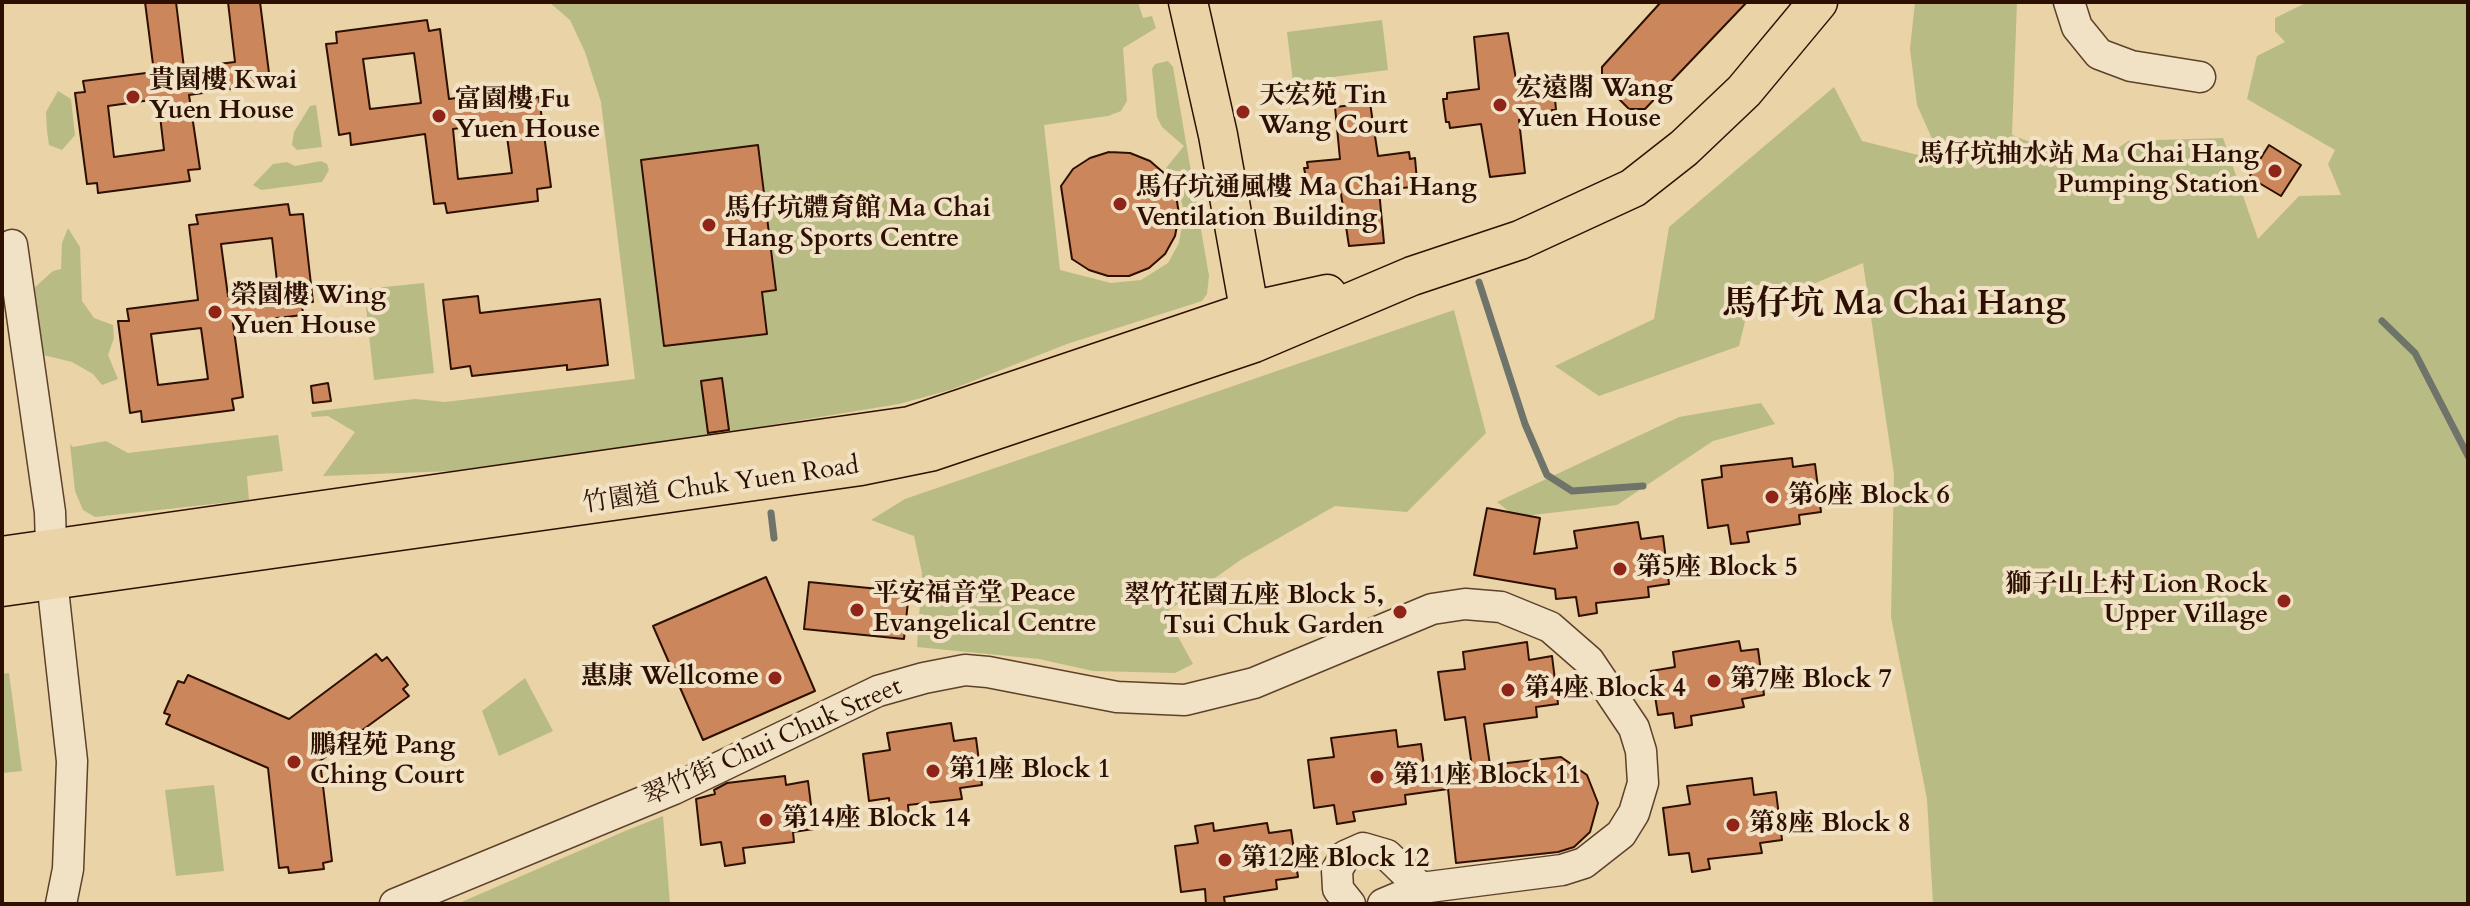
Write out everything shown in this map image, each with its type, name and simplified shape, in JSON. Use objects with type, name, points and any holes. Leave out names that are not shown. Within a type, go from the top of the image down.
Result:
[{"type":"main road","points":[[1188,2],[1218,135],[1252,327]]},
{"type":"main road","name":"竹園道 Chuk Yuen Road","points":[[2,587],[51,564],[910,426],[1252,327],[1412,276],[1520,240],[1633,188],[1684,148],[1744,91],[1818,2]]},
{"type":"main road","name":"竹園道 Chuk Yuen Road","points":[[2,556],[51,564]]},
{"type":"street","points":[[2069,2],[2077,27],[2099,54],[2131,66],[2200,77]]},
{"type":"street","points":[[12,245],[50,512],[51,564],[72,761],[68,869],[61,904]]},
{"type":"street","name":"翠竹街 Chui Chuk Street","points":[[395,904],[674,789],[878,691],[924,678],[965,670],[1117,697],[1185,700],[1254,683],[1432,609],[1484,604],[1518,611],[1550,627],[1576,647],[1603,679],[1634,728],[1641,751],[1643,783],[1634,813],[1621,834],[1584,863],[1562,870],[1421,888],[1383,904]]},
{"type":"street","points":[[1350,904],[1338,889],[1337,870],[1345,856],[1363,848],[1387,855],[1421,888]]},
{"type":"green space","points":[[549,2],[1138,2],[1143,18],[1152,16],[1156,28],[1123,48],[1127,101],[1121,111],[1108,116],[1044,125],[1060,270],[1111,283],[1141,280],[1168,263],[1179,243],[1184,214],[1179,188],[1166,168],[1184,146],[1162,127],[1157,117],[1152,69],[1155,64],[1168,61],[1173,67],[1209,276],[1207,294],[1202,301],[1067,344],[950,390],[899,404],[729,432],[722,378],[702,381],[708,435],[451,471],[323,476],[355,432],[328,416],[312,417],[311,412],[415,399],[445,402],[635,379],[601,102],[585,52],[570,20]]},
{"type":"green space","points":[[1915,2],[2017,2],[2012,135],[2093,166],[2128,141],[2223,138],[2258,239],[2299,196],[2341,195],[2328,164],[2335,150],[2247,99],[2257,56],[2285,42],[2275,31],[2275,18],[2308,2],[2468,2],[2468,904],[1933,904],[1927,799],[1891,617],[1894,474],[1863,263],[1804,288],[1754,285],[1739,346],[1599,396],[1555,366],[1654,319],[1669,227],[1834,87],[1862,141],[1942,161],[1917,105],[1910,49]]},
{"type":"green space","points":[[1382,20],[1388,70],[1293,82],[1287,32]]},
{"type":"green space","points":[[58,91],[71,99],[75,135],[62,150],[49,145],[47,131],[46,112]]},
{"type":"green space","points":[[316,105],[322,147],[297,150],[292,145],[294,132],[310,106]]},
{"type":"green space","points":[[321,161],[327,164],[329,170],[322,182],[261,190],[253,185],[273,164],[287,162],[295,166]]},
{"type":"green space","points":[[68,228],[80,247],[82,301],[94,318],[113,325],[114,338],[108,355],[118,379],[102,385],[93,374],[72,362],[39,354],[33,289],[53,271],[61,269],[62,243]]},
{"type":"green space","points":[[424,283],[434,373],[374,380],[364,289]]},
{"type":"green space","points":[[1454,310],[1486,433],[1407,512],[1335,506],[1242,559],[1165,613],[1193,664],[1175,673],[1093,671],[1039,659],[917,647],[922,573],[914,536],[871,520],[905,499]]},
{"type":"green space","points":[[1761,403],[1775,424],[1713,441],[1617,505],[1516,517],[1497,502],[1679,417]]},
{"type":"green space","points":[[278,435],[283,471],[247,476],[249,500],[95,517],[83,510],[75,491],[70,444],[73,447],[106,441],[128,453]]},
{"type":"green space","points":[[9,673],[22,771],[2,773],[2,674]]},
{"type":"green space","points":[[525,678],[553,731],[499,756],[482,711]]},
{"type":"green space","points":[[214,785],[224,871],[176,876],[165,790]]},
{"type":"green space","points":[[663,816],[670,904],[457,904],[625,831]]},
{"type":"building","name":"貴園樓 Kwai Yuen House","points":[[145,2],[176,2],[184,68],[235,62],[228,2],[260,2],[269,73],[258,75],[259,85],[189,95],[200,169],[188,170],[190,181],[98,193],[97,183],[87,184],[75,93],[85,92],[83,81],[154,72]],"holes":[[[158,99],[164,150],[114,157],[108,106]]]},
{"type":"building","points":[[1661,2],[1747,2],[1645,109],[1629,109],[1602,82],[1602,67]]},
{"type":"building","name":"富園樓 Fu Yuen House","points":[[427,20],[429,31],[440,29],[449,99],[524,89],[525,99],[539,97],[551,187],[537,189],[538,201],[447,213],[445,203],[434,204],[425,134],[351,145],[350,133],[339,135],[326,44],[337,43],[336,32]],"holes":[[[414,53],[421,103],[370,109],[363,59]],[[505,122],[512,173],[458,179],[453,129]]]},
{"type":"building","name":"宏遠閣 Wang Yuen House","points":[[1508,33],[1517,85],[1549,82],[1549,88],[1554,88],[1556,110],[1552,110],[1553,116],[1519,120],[1525,173],[1490,177],[1481,124],[1450,128],[1449,122],[1446,122],[1443,99],[1447,99],[1447,93],[1479,89],[1474,37]]},
{"type":"building","points":[[1370,103],[1378,156],[1409,152],[1410,159],[1415,158],[1417,181],[1412,181],[1413,187],[1379,190],[1384,243],[1349,246],[1341,194],[1310,197],[1304,168],[1308,168],[1307,162],[1340,159],[1335,107]]},
{"type":"building","name":"馬仔坑體育館 Ma Chai Hang Sports Centre","points":[[758,145],[776,290],[762,292],[767,334],[664,346],[641,160]]},
{"type":"building","name":"馬仔坑抽水站 Ma Chai Hang Pumping Station","points":[[2269,145],[2301,165],[2281,196],[2249,177]]},
{"type":"building","name":"馬仔坑通風樓 Ma Chai Hang Ventilation Building","points":[[1109,152],[1130,153],[1150,161],[1165,174],[1176,194],[1179,215],[1175,236],[1165,254],[1149,268],[1129,276],[1108,276],[1089,270],[1072,259],[1061,186],[1073,169],[1090,158]]},
{"type":"building","name":"榮園樓 Wing Yuen House","points":[[288,204],[290,215],[303,214],[313,302],[302,303],[303,315],[233,323],[243,397],[232,399],[234,410],[142,422],[141,411],[130,413],[118,321],[129,321],[127,309],[198,300],[189,225],[198,224],[196,215]],"holes":[[[272,238],[278,290],[228,296],[221,244]],[[201,328],[208,379],[158,385],[151,334]]]},
{"type":"building","points":[[478,296],[480,313],[600,299],[608,365],[567,370],[567,365],[472,376],[470,366],[451,369],[443,300]]},
{"type":"building","points":[[722,378],[729,430],[708,433],[701,381]]},
{"type":"building","points":[[328,383],[331,401],[313,403],[311,386]]},
{"type":"building","name":"第6座 Block 6","points":[[1792,458],[1793,467],[1815,464],[1821,512],[1799,515],[1800,524],[1747,532],[1749,542],[1731,544],[1728,525],[1708,528],[1702,480],[1722,477],[1721,466]]},
{"type":"building","points":[[1487,508],[1540,518],[1534,554],[1577,548],[1574,531],[1638,522],[1641,539],[1663,536],[1669,584],[1648,587],[1649,597],[1596,603],[1597,613],[1579,616],[1576,597],[1556,599],[1555,589],[1474,575]]},
{"type":"building","points":[[766,577],[815,691],[703,740],[653,626]]},
{"type":"building","name":"平安福音堂 Peace Evangelical Centre","points":[[809,582],[909,592],[904,639],[804,629]]},
{"type":"building","name":"第7座 Block 7","points":[[1739,641],[1741,651],[1758,649],[1764,695],[1742,699],[1744,707],[1691,716],[1692,725],[1675,728],[1673,713],[1658,715],[1651,671],[1675,667],[1673,652]]},
{"type":"building","points":[[1527,642],[1529,660],[1552,656],[1558,704],[1536,707],[1537,717],[1484,724],[1490,765],[1561,757],[1587,775],[1598,803],[1590,832],[1574,847],[1558,852],[1456,863],[1448,789],[1405,795],[1406,804],[1353,812],[1355,821],[1337,824],[1334,805],[1314,808],[1308,760],[1334,757],[1331,738],[1396,730],[1398,747],[1421,744],[1425,773],[1472,767],[1465,717],[1445,720],[1438,672],[1465,669],[1463,652]]},
{"type":"building","name":"鵬程苑 Pang Ching Court","points":[[376,654],[382,661],[387,657],[408,685],[403,689],[409,696],[320,761],[332,861],[323,863],[324,869],[289,873],[288,867],[279,868],[268,768],[166,724],[170,715],[164,713],[178,681],[184,683],[188,675],[289,719]]},
{"type":"building","name":"第1座 Block 1","points":[[951,723],[954,741],[976,738],[982,785],[960,788],[962,799],[908,805],[909,816],[891,818],[889,798],[869,801],[863,754],[890,750],[887,733]]},
{"type":"building","name":"第14座 Block 14","points":[[785,776],[786,785],[808,781],[814,829],[793,832],[794,842],[743,848],[745,863],[725,866],[721,842],[701,845],[696,799],[715,794],[714,790],[727,783]]},
{"type":"building","name":"第8座 Block 8","points":[[1752,778],[1754,795],[1776,792],[1782,840],[1760,843],[1762,853],[1708,859],[1710,869],[1692,872],[1689,853],[1669,855],[1663,808],[1690,804],[1687,786]]},
{"type":"building","name":"第12座 Block 12","points":[[1213,823],[1214,831],[1267,823],[1269,833],[1291,830],[1298,877],[1276,880],[1277,889],[1224,897],[1225,904],[1206,904],[1205,889],[1181,892],[1175,846],[1198,843],[1195,826]]},
{"type":"waterway","points":[[1479,282],[1525,424],[1547,475],[1572,491],[1643,486]]},
{"type":"waterway","points":[[2382,321],[2415,353],[2468,456]]},
{"type":"waterway","points":[[771,513],[774,538]]},
{"type":"place","name":"貴園樓 Kwai Yuen House","points":[[133,97]]},
{"type":"place","name":"宏遠閣 Wang Yuen House","points":[[1500,105]]},
{"type":"place","name":"天宏苑 Tin Wang Court","points":[[1243,112]]},
{"type":"place","name":"富園樓 Fu Yuen House","points":[[439,116]]},
{"type":"place","name":"馬仔坑抽水站 Ma Chai Hang Pumping Station","points":[[2275,171]]},
{"type":"place","name":"馬仔坑通風樓 Ma Chai Hang Ventilation Building","points":[[1120,204]]},
{"type":"place","name":"馬仔坑體育館 Ma Chai Hang Sports Centre","points":[[709,225]]},
{"type":"place","name":"榮園樓 Wing Yuen House","points":[[215,312]]},
{"type":"place","name":"第6座 Block 6","points":[[1772,497]]},
{"type":"place","name":"第5座 Block 5","points":[[1620,569]]},
{"type":"place","name":"獅子山上村 Lion Rock Upper Village","points":[[2284,601]]},
{"type":"place","name":"平安福音堂 Peace Evangelical Centre","points":[[857,610]]},
{"type":"place","name":"翠竹花園五座 Block 5, Tsui Chuk Garden","points":[[1400,612]]},
{"type":"place","name":"惠康 Wellcome","points":[[775,678]]},
{"type":"place","name":"第7座 Block 7","points":[[1714,681]]},
{"type":"place","name":"第4座 Block 4","points":[[1508,690]]},
{"type":"place","name":"鵬程苑 Pang Ching Court","points":[[294,762]]},
{"type":"place","name":"第1座 Block 1","points":[[933,771]]},
{"type":"place","name":"第11座 Block 11","points":[[1377,777]]},
{"type":"place","name":"第14座 Block 14","points":[[766,820]]},
{"type":"place","name":"第8座 Block 8","points":[[1733,825]]},
{"type":"place","name":"第12座 Block 12","points":[[1225,860]]},
{"type":"district","name":"馬仔坑 Ma Chai Hang","points":[[1894,306]]}]
